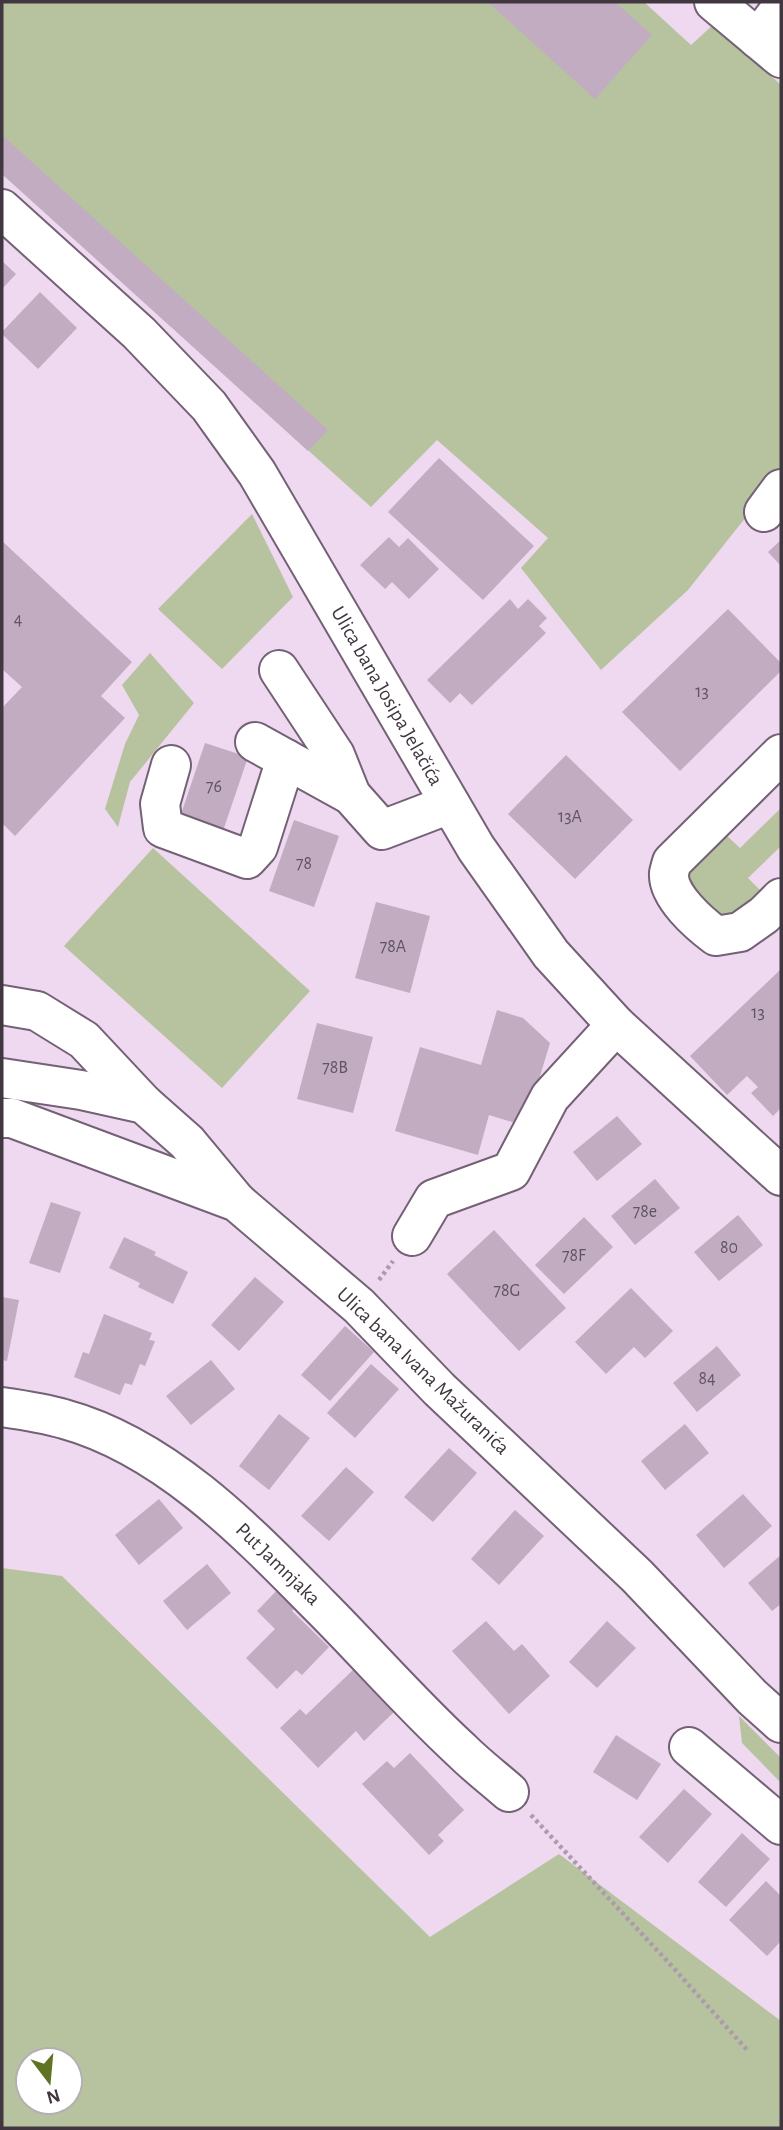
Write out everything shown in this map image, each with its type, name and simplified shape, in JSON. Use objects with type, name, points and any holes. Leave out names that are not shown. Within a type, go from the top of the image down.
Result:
[{"type":"street","points":[[714,2],[770,49],[781,8]]},
{"type":"street","name":"Ulica bana Josipa Jelačića","points":[[2,209],[139,333],[209,406],[257,473],[477,848],[551,954],[615,1025],[781,1176]]},
{"type":"street","points":[[279,670],[334,755],[351,795],[382,830],[450,804]]},
{"type":"street","points":[[170,765],[160,804],[163,828],[247,859],[258,847],[270,751],[351,795]]},
{"type":"street","points":[[781,754],[672,862],[669,876],[677,896],[696,921],[716,936],[740,932],[764,915],[781,898]]},
{"type":"street","points":[[2,1005],[37,1011],[85,1040],[144,1104],[187,1142],[237,1202]]},
{"type":"street","points":[[412,1236],[434,1199],[511,1171],[550,1097],[615,1025]]},
{"type":"street","points":[[2,1078],[81,1090],[144,1104]]},
{"type":"street","name":"Ulica bana Ivana Mažuranića","points":[[2,1118],[12,1118],[237,1202],[359,1306],[439,1390],[637,1576],[751,1696],[781,1723]]},
{"type":"street","name":"Put Jamnjaka","points":[[2,1407],[34,1411],[93,1429],[127,1445],[183,1480],[255,1540],[460,1750],[509,1792]]},
{"type":"street","points":[[689,1747],[781,1825]]},
{"type":"path","points":[[359,1306],[412,1236]]},
{"type":"path","points":[[509,1792],[748,2051]]},
{"type":"green space","points":[[2,2],[644,2],[691,45],[714,24],[781,85],[781,473],[688,590],[601,670],[521,568],[548,538],[437,440],[371,507],[2,174]]},
{"type":"green space","points":[[252,514],[293,597],[222,669],[158,609]]},
{"type":"green space","points":[[150,653],[194,703],[130,782],[118,827],[105,809],[125,744],[139,715],[122,685]]},
{"type":"green space","points":[[781,808],[781,846],[748,878],[763,893],[727,918],[710,913],[688,880],[693,862],[724,833],[740,848]]},
{"type":"green space","points":[[153,848],[310,991],[222,1088],[64,946]]},
{"type":"green space","points":[[2,1568],[62,1576],[430,1937],[559,1854],[781,2021],[781,2128],[2,2128]]},
{"type":"green space","points":[[739,1716],[781,1758],[781,1783],[742,1743]]},
{"type":"building","points":[[488,2],[615,2],[652,35],[595,99]]},
{"type":"building","points":[[2,135],[328,430],[308,451],[2,174]]},
{"type":"building","points":[[2,261],[16,274],[2,289]]},
{"type":"building","points":[[40,292],[77,328],[38,369],[2,332]]},
{"type":"building","points":[[439,458],[534,546],[483,600],[388,512]]},
{"type":"building","points":[[389,537],[399,547],[408,538],[439,569],[409,599],[392,582],[385,589],[360,565]]},
{"type":"building","points":[[781,540],[781,566],[768,552]]},
{"type":"building","points":[[2,541],[132,662],[101,696],[125,718],[15,836],[2,823],[2,708],[22,687],[2,669]]},
{"type":"building","points":[[510,599],[518,609],[528,599],[547,618],[539,626],[546,633],[472,705],[460,693],[450,703],[427,680]]},
{"type":"building","points":[[728,609],[781,663],[781,671],[680,771],[622,712]]},
{"type":"building","points":[[205,743],[248,757],[223,831],[180,817]]},
{"type":"building","points":[[566,755],[633,820],[575,879],[508,814]]},
{"type":"building","points":[[294,820],[339,836],[314,907],[269,891]]},
{"type":"building","points":[[376,902],[430,916],[410,993],[355,978]]},
{"type":"building","points":[[781,969],[781,1108],[773,1116],[751,1093],[758,1087],[747,1076],[727,1095],[690,1056]]},
{"type":"building","points":[[497,1010],[523,1018],[550,1043],[525,1126],[489,1115],[478,1155],[395,1131],[420,1047],[481,1065]]},
{"type":"building","points":[[317,1023],[373,1037],[353,1113],[297,1099]]},
{"type":"building","points":[[617,1116],[642,1144],[597,1181],[573,1152]]},
{"type":"building","points":[[655,1179],[680,1208],[635,1245],[611,1216]]},
{"type":"building","points":[[51,1202],[81,1212],[60,1273],[29,1263]]},
{"type":"building","points":[[738,1215],[763,1245],[719,1281],[694,1252]]},
{"type":"building","points":[[584,1217],[613,1247],[564,1294],[535,1265]]},
{"type":"building","points":[[494,1230],[566,1308],[519,1351],[447,1274]]},
{"type":"building","points":[[124,1237],[156,1252],[154,1255],[188,1272],[173,1304],[138,1287],[140,1283],[109,1268]]},
{"type":"building","points":[[255,1277],[284,1302],[239,1351],[211,1325]]},
{"type":"building","points":[[631,1288],[673,1331],[645,1358],[634,1347],[606,1374],[575,1342]]},
{"type":"building","points":[[2,1297],[19,1300],[7,1361],[2,1360]]},
{"type":"building","points":[[104,1314],[152,1333],[149,1340],[155,1341],[145,1366],[140,1364],[132,1385],[125,1383],[120,1395],[74,1377],[83,1352],[89,1354]]},
{"type":"building","points":[[345,1326],[374,1352],[330,1401],[301,1375]]},
{"type":"building","points":[[717,1346],[741,1375],[697,1412],[673,1383]]},
{"type":"building","points":[[211,1360],[235,1389],[191,1425],[166,1396]]},
{"type":"building","points":[[371,1364],[399,1389],[355,1438],[327,1413]]},
{"type":"building","points":[[279,1414],[310,1438],[269,1490],[239,1466]]},
{"type":"building","points":[[685,1424],[709,1453],[665,1490],[641,1461]]},
{"type":"building","points":[[449,1448],[477,1473],[433,1522],[404,1497]]},
{"type":"building","points":[[346,1467],[374,1492],[329,1541],[301,1516]]},
{"type":"building","points":[[743,1494],[772,1526],[724,1568],[696,1535]]},
{"type":"building","points":[[159,1499],[183,1528],[139,1565],[115,1535]]},
{"type":"building","points":[[515,1510],[544,1536],[499,1585],[471,1559]]},
{"type":"building","points":[[781,1555],[781,1604],[772,1611],[748,1583]]},
{"type":"building","points":[[207,1564],[231,1593],[187,1630],[163,1601]]},
{"type":"building","points":[[282,1585],[300,1602],[292,1611],[329,1647],[302,1675],[296,1670],[277,1689],[246,1658],[275,1629],[257,1611]]},
{"type":"building","points":[[486,1621],[514,1651],[522,1644],[550,1676],[509,1714],[452,1651]]},
{"type":"building","points":[[607,1621],[636,1648],[597,1688],[569,1662]]},
{"type":"building","points":[[353,1670],[394,1712],[364,1741],[356,1731],[318,1768],[280,1728],[300,1709],[306,1715]]},
{"type":"building","points":[[616,1735],[661,1764],[637,1800],[593,1772]]},
{"type":"building","points":[[410,1753],[464,1810],[438,1835],[444,1841],[429,1855],[362,1784],[387,1761],[394,1768]]},
{"type":"building","points":[[684,1789],[712,1814],[668,1863],[639,1837]]},
{"type":"building","points":[[742,1833],[770,1859],[726,1907],[698,1882]]},
{"type":"building","points":[[766,1881],[781,1896],[781,1941],[767,1956],[729,1920]]}]
